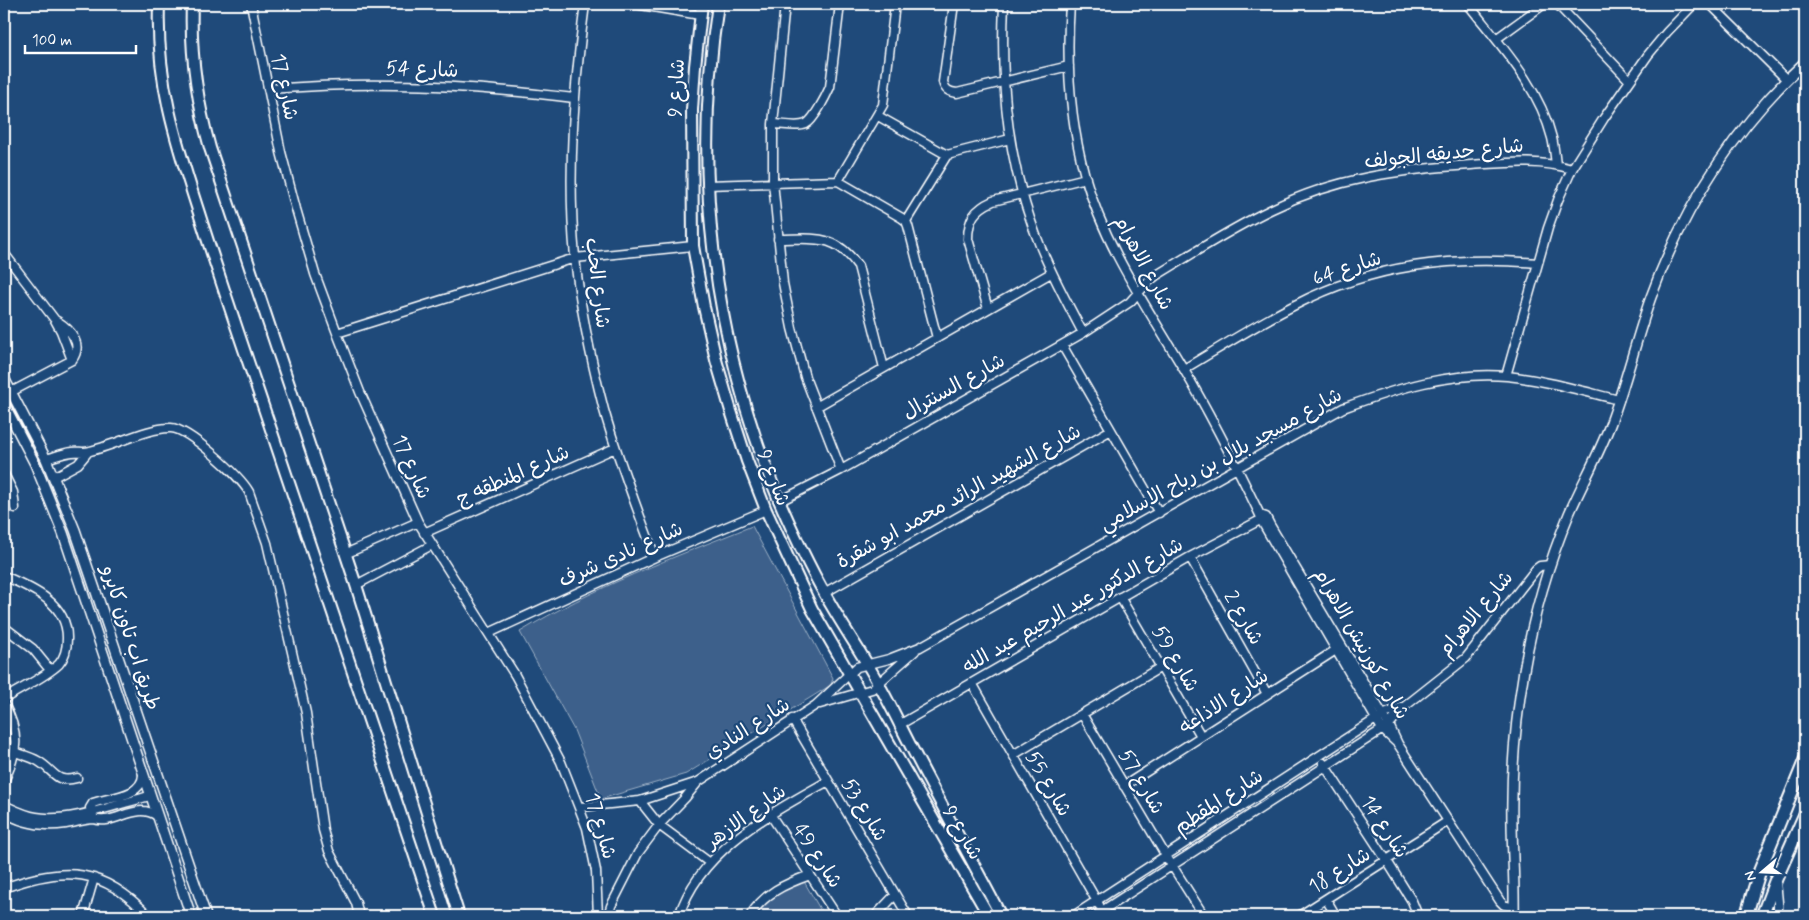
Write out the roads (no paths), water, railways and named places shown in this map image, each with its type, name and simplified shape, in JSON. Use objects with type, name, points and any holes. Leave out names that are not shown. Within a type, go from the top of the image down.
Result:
[{"type":"main road","points":[[159,4],[162,74],[168,111],[178,147],[215,266],[435,916]]},
{"type":"main road","points":[[192,4],[195,78],[201,114],[210,148],[356,585],[459,916]]},
{"type":"main road","name":"شارع 9","points":[[702,4],[692,110],[693,246],[716,360],[744,453],[766,510],[812,609],[986,915]]},
{"type":"main road","name":"شارع 9","points":[[718,4],[708,109],[707,185],[713,262],[727,336],[753,428],[780,501],[824,593],[878,683],[1000,916]]},
{"type":"main road","points":[[812,609],[823,612],[832,607]]},
{"type":"main road","points":[[1746,916],[1760,870],[1805,760]]},
{"type":"main road","points":[[1762,916],[1805,814]]},
{"type":"street","name":"شارع 17","points":[[251,4],[281,152],[316,274],[337,333],[360,392],[424,534],[489,633],[539,718],[561,762],[587,828],[594,858],[598,916]]},
{"type":"street","name":"شارع الحب","points":[[585,4],[574,98],[572,166],[576,258],[594,370],[616,448],[655,557]]},
{"type":"street","points":[[635,4],[700,15]]},
{"type":"street","points":[[785,4],[773,124],[773,182],[783,283],[805,377],[841,470]]},
{"type":"street","points":[[773,124],[796,126],[806,124],[811,120],[825,97],[830,88],[840,4]]},
{"type":"street","points":[[838,180],[883,105],[896,4]]},
{"type":"street","points":[[954,4],[942,82],[945,89],[950,92],[957,93],[1069,66]]},
{"type":"street","points":[[1004,4],[1003,82],[1010,139],[1023,194],[1037,238],[1052,273],[1083,333]]},
{"type":"street","name":"شارع الاهرام","points":[[1070,4],[1069,66],[1074,119],[1086,178],[1111,241],[1138,293],[1184,369],[1238,468],[1262,517]]},
{"type":"street","points":[[1468,4],[1527,81],[1542,109],[1552,137],[1556,164]]},
{"type":"street","points":[[1496,39],[1544,4]]},
{"type":"street","points":[[1557,4],[1630,80]]},
{"type":"street","points":[[1506,376],[1548,228],[1572,169],[1630,80],[1667,32],[1694,4]]},
{"type":"street","points":[[1710,4],[1786,79]]},
{"type":"street","points":[[1514,912],[1512,802],[1517,723],[1533,623],[1550,565],[1565,524],[1603,443],[1619,400],[1653,292],[1667,257],[1689,212],[1712,172],[1738,135],[1786,79],[1805,62]]},
{"type":"street","name":"شارع 54","points":[[268,89],[396,84],[485,89],[574,98]]},
{"type":"street","points":[[878,116],[947,155],[1010,139]]},
{"type":"street","points":[[906,221],[947,155]]},
{"type":"street","name":"شارع حديقه الجولف","points":[[1138,293],[1157,275],[1235,228],[1274,208],[1314,192],[1356,179],[1399,171],[1528,161],[1556,164],[1572,169]]},
{"type":"street","points":[[988,309],[968,240],[968,228],[973,216],[981,206],[993,201],[1086,178]]},
{"type":"street","points":[[707,185],[838,180],[906,221],[937,338]]},
{"type":"street","points":[[778,239],[821,238],[842,248],[851,256],[858,266],[884,368]]},
{"type":"street","points":[[337,333],[576,258],[693,246]]},
{"type":"street","points":[[4,253],[55,320],[73,334],[76,342],[75,356],[72,360],[8,390]]},
{"type":"street","name":"شارع 64","points":[[1184,369],[1296,304],[1373,274],[1455,260],[1497,260],[1538,263]]},
{"type":"street","points":[[816,407],[1052,273]]},
{"type":"street","name":"شارع السنترال","points":[[780,501],[841,470],[1083,333],[1120,310],[1138,293]]},
{"type":"street","points":[[1062,345],[1159,513]]},
{"type":"street","name":"شارع مسجد بلال بن رباح الاسلامي","points":[[867,664],[889,659],[920,647],[1321,420],[1343,408],[1365,400],[1415,384],[1472,376],[1506,376],[1537,381],[1619,400]]},
{"type":"street","name":"طريق اب تاون كايرو","points":[[4,378],[8,390],[46,459],[75,530],[206,916]]},
{"type":"street","name":"طريق اب تاون كايرو","points":[[4,404],[34,464],[63,533],[191,916]]},
{"type":"street","points":[[46,459],[73,452],[88,452],[160,429],[172,428],[183,432],[211,453],[245,486],[267,543],[298,675],[311,736],[323,830],[329,850],[356,903],[359,916]]},
{"type":"street","name":"شارع الشهيد الرائد محمد ابو شقرة","points":[[824,593],[1111,430]]},
{"type":"street","name":"شارع المنطقه ج","points":[[424,534],[616,448]]},
{"type":"street","points":[[54,477],[78,464],[88,452]]},
{"type":"street","points":[[4,474],[13,492],[15,508]]},
{"type":"street","name":"شارع نادى شرف","points":[[489,633],[655,557],[766,510]]},
{"type":"street","name":"شارع الدكتور عبد الرحيم عبد الله","points":[[899,725],[1262,517]]},
{"type":"street","name":"شارع كورنيش الاهرام","points":[[1262,517],[1385,727],[1500,901],[1514,912]]},
{"type":"street","points":[[345,554],[418,522]]},
{"type":"street","points":[[356,585],[432,545]]},
{"type":"street","name":"شارع 2","points":[[1190,557],[1267,694]]},
{"type":"street","name":"شارع الاهرام","points":[[1385,727],[1404,707],[1466,658],[1532,573],[1540,566],[1550,565]]},
{"type":"street","points":[[4,576],[52,602],[62,617],[67,633],[66,652],[58,664],[4,699]]},
{"type":"street","name":"شارع 59","points":[[1120,597],[1202,736]]},
{"type":"street","points":[[4,627],[33,649],[50,670]]},
{"type":"street","name":"شارع مسجد بلال بن رباح الاسلامي","points":[[878,683],[920,647]]},
{"type":"street","name":"شارع الاذاعه","points":[[1124,786],[1339,648]]},
{"type":"street","name":"شارع النادي","points":[[580,807],[640,801],[698,782],[816,705],[857,667],[867,664]]},
{"type":"street","points":[[1013,755],[1161,667]]},
{"type":"street","name":"شارع النادي","points":[[816,705],[868,691],[878,683]]},
{"type":"street","name":"شارع 55","points":[[972,683],[1102,911]]},
{"type":"street","points":[[4,704],[14,730],[15,752],[4,781]]},
{"type":"street","name":"شارع الاهرام","points":[[1379,717],[1404,707]]},
{"type":"street","name":"شارع 57","points":[[1082,714],[1172,866],[1204,916]]},
{"type":"street","name":"شارع المقطم","points":[[1073,916],[1379,717]]},
{"type":"street","name":"شارع 53","points":[[792,720],[908,916]]},
{"type":"street","name":"شارع المقطم","points":[[1094,916],[1385,727]]},
{"type":"street","points":[[15,752],[41,763],[57,778],[67,780],[78,778]]},
{"type":"street","name":"شارع 14","points":[[1319,757],[1387,861],[1412,902],[1418,916]]},
{"type":"street","points":[[4,812],[19,820],[37,825],[56,825],[92,815],[131,796],[140,787],[143,775]]},
{"type":"street","name":"شارع الازهر","points":[[679,916],[682,905],[694,883],[710,863],[770,814],[828,781]]},
{"type":"street","name":"شارع النادي","points":[[608,916],[611,906],[638,853],[659,825],[698,782]]},
{"type":"street","points":[[131,796],[150,796]]},
{"type":"street","points":[[131,796],[135,812]]},
{"type":"street","points":[[640,801],[659,825],[710,863]]},
{"type":"street","points":[[4,805],[30,816],[47,818],[92,815],[102,820],[147,811],[157,816]]},
{"type":"street","name":"شارع 49","points":[[770,814],[837,916]]},
{"type":"street","name":"شارع 18","points":[[1299,916],[1308,914],[1326,899],[1448,822]]},
{"type":"street","points":[[4,888],[32,879],[61,873],[83,875],[94,878],[123,893],[149,916]]},
{"type":"street","points":[[750,916],[757,905],[775,890],[785,884],[810,876]]},
{"type":"street","points":[[83,916],[94,878]]},
{"type":"street","points":[[1776,879],[1778,916]]},
{"type":"street","points":[[182,889],[197,916]]},
{"type":"street","points":[[875,916],[896,895]]},
{"type":"street","points":[[1326,899],[1336,916]]}]
